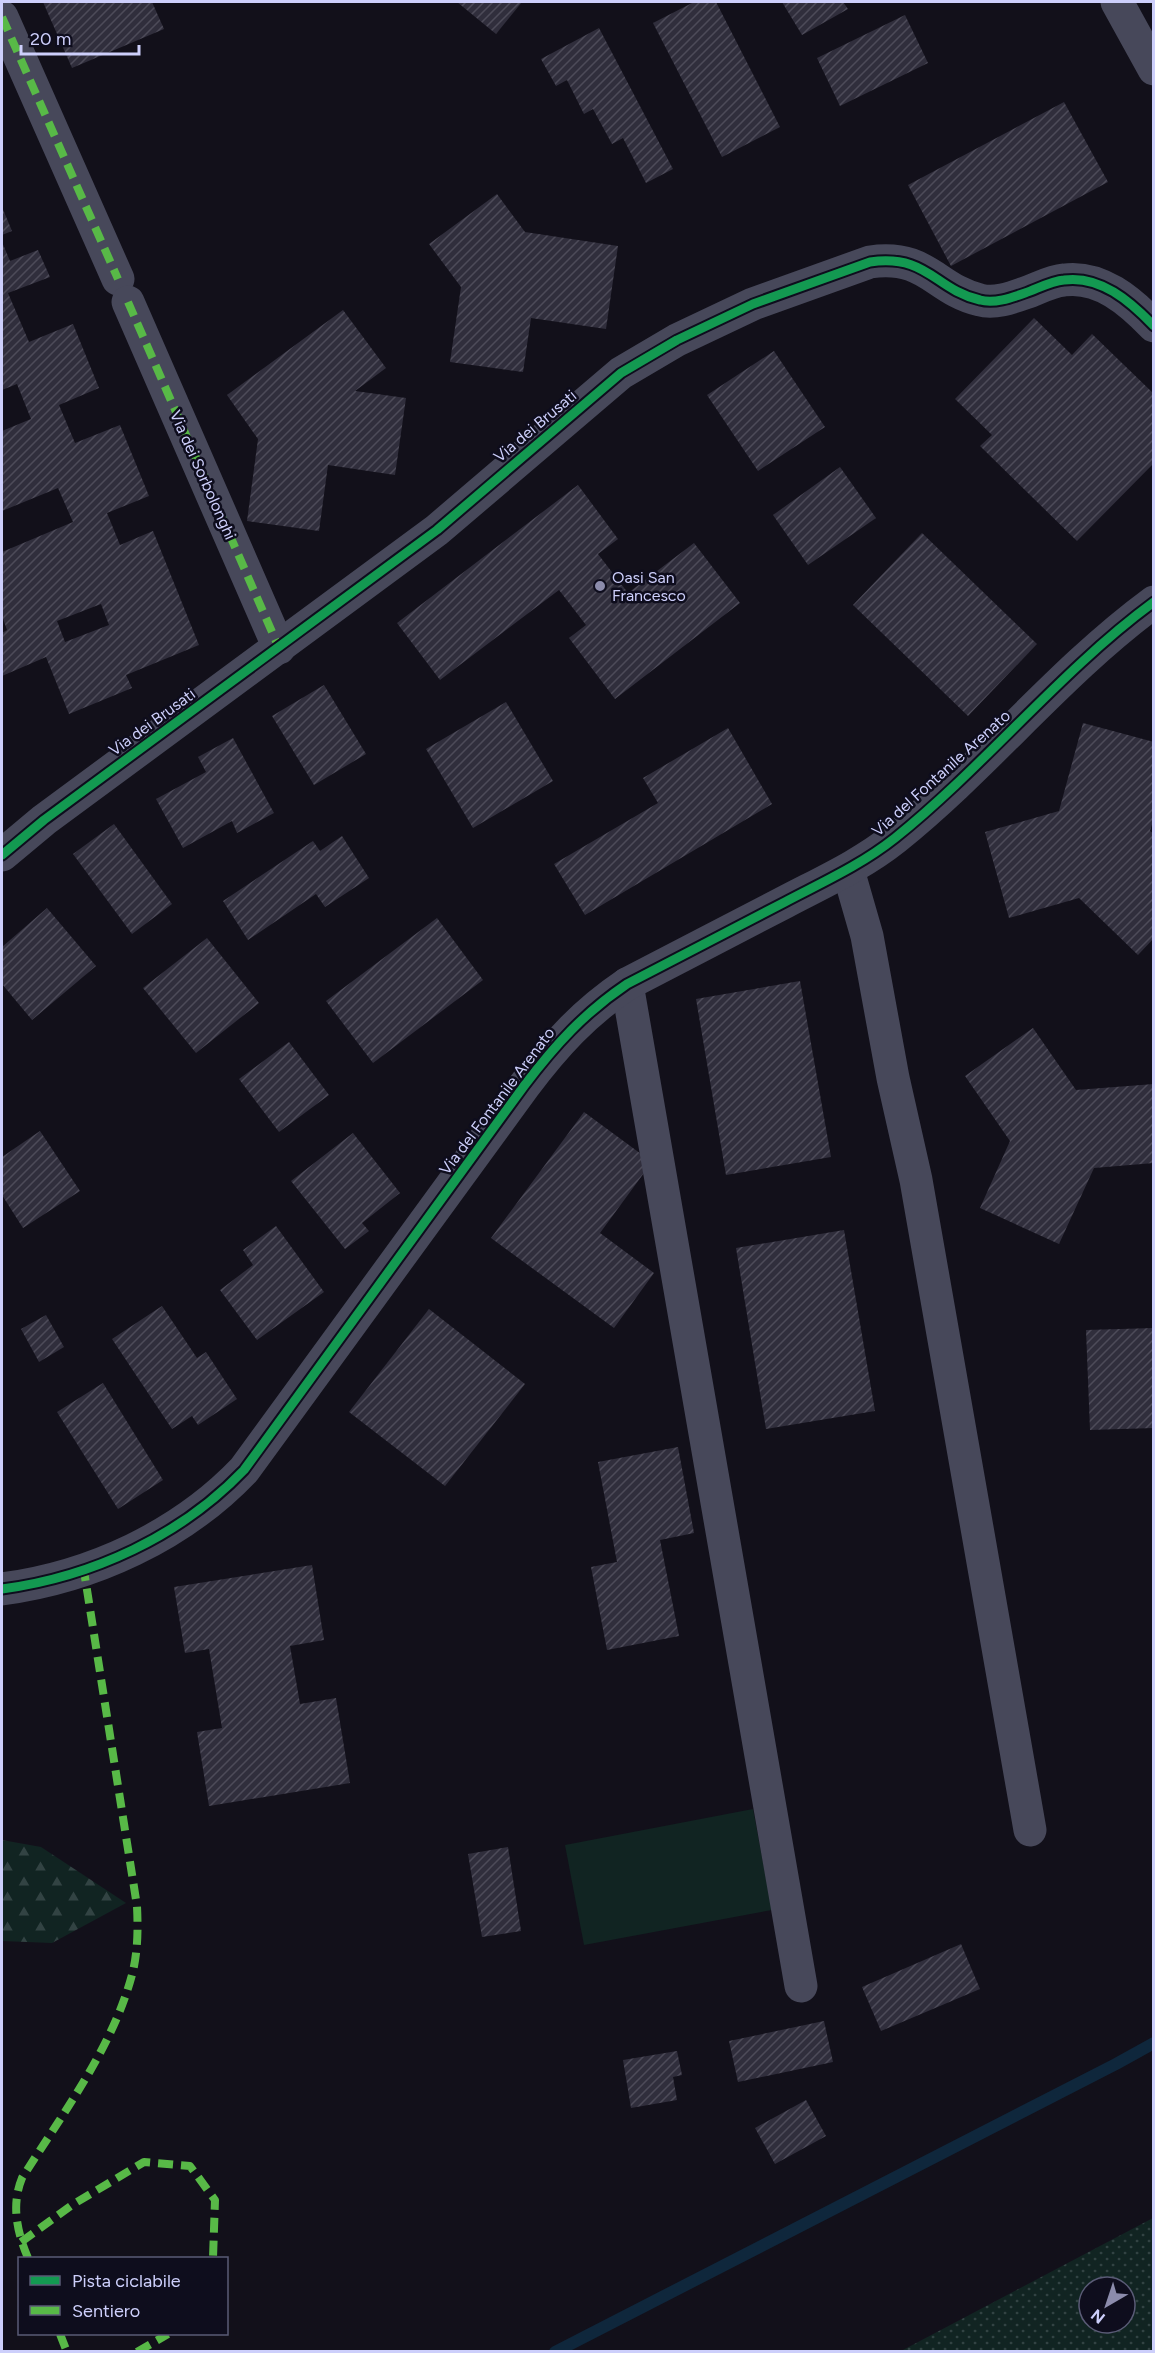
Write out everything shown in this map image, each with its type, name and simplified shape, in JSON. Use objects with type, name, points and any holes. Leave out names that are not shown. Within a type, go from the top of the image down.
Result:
[{"type":"street","points":[[1117,2],[1154,69]]},
{"type":"street","name":"Via dei Sorbolonghi","points":[[2,17],[279,648]]},
{"type":"street","name":"Via dei Brusati","points":[[2,855],[44,820],[437,530],[621,373],[677,339],[753,304],[870,262],[886,260],[915,265],[981,301],[1004,300],[1062,280],[1091,280],[1120,296],[1154,326]]},
{"type":"street","name":"Via del Fontanile Arenato","points":[[2,1589],[75,1573],[114,1558],[185,1521],[227,1488],[244,1470],[546,1058],[598,1003],[627,984],[848,870],[894,838],[915,821],[1092,652],[1120,627],[1154,602]]},
{"type":"street","points":[[848,870],[867,936],[893,1078],[916,1180],[1030,1830]]},
{"type":"street","points":[[627,984],[801,1986]]},
{"type":"green space","points":[[753,1809],[772,1910],[584,1945],[565,1845]]},
{"type":"green space","points":[[2,1840],[41,1847],[126,1903],[52,1943],[2,1941]]},
{"type":"green space","points":[[1153,2218],[1153,2351],[901,2351]]},
{"type":"building","points":[[43,2],[152,2],[164,29],[72,68]]},
{"type":"building","points":[[457,2],[522,2],[496,34]]},
{"type":"building","points":[[694,2],[716,2],[780,127],[722,157],[653,23]]},
{"type":"building","points":[[782,2],[843,2],[848,9],[802,35]]},
{"type":"building","points":[[905,15],[928,63],[840,106],[817,58]]},
{"type":"building","points":[[599,28],[673,169],[646,183],[623,138],[612,144],[593,109],[584,114],[567,80],[556,86],[541,59]]},
{"type":"building","points":[[1064,102],[1108,182],[951,266],[908,185]]},
{"type":"building","points":[[497,194],[525,232],[618,246],[606,329],[531,318],[523,372],[450,362],[461,287],[429,244]]},
{"type":"building","points":[[2,207],[12,231],[2,235]]},
{"type":"building","points":[[2,242],[10,261],[38,250],[50,277],[8,293],[29,342],[73,324],[99,388],[59,405],[75,443],[120,425],[149,496],[107,513],[120,545],[153,531],[199,645],[126,675],[132,688],[69,714],[46,657],[2,676],[2,633],[7,630],[2,616],[2,552],[73,522],[58,488],[2,511],[2,431],[31,419],[17,384],[2,390]],"holes":[[[101,604],[109,625],[65,642],[57,621]]]},
{"type":"building","points":[[343,310],[386,368],[355,391],[406,398],[395,475],[328,465],[319,531],[247,521],[258,439],[227,395]]},
{"type":"building","points":[[1034,318],[1072,355],[1092,334],[1154,394],[1154,463],[1077,541],[980,446],[992,435],[955,399]]},
{"type":"building","points":[[774,351],[825,427],[758,471],[707,395]]},
{"type":"building","points":[[840,467],[876,518],[808,565],[773,515]]},
{"type":"building","points":[[578,485],[618,539],[598,554],[628,593],[694,543],[740,603],[615,699],[569,638],[586,625],[559,590],[440,680],[397,623]]},
{"type":"building","points":[[922,533],[1037,644],[968,716],[853,605]]},
{"type":"building","points":[[324,685],[366,754],[314,785],[272,716]]},
{"type":"building","points":[[506,702],[553,781],[473,828],[426,749]]},
{"type":"building","points":[[1083,723],[1154,742],[1154,818],[1150,831],[1154,834],[1154,938],[1138,955],[1079,898],[1009,918],[985,832],[1059,811]]},
{"type":"building","points":[[728,728],[772,804],[585,915],[554,864],[658,803],[643,778]]},
{"type":"building","points":[[233,738],[274,813],[237,833],[232,821],[183,848],[156,799],[206,772],[198,757]]},
{"type":"building","points":[[114,824],[172,904],[132,934],[73,854]]},
{"type":"building","points":[[342,836],[369,878],[325,907],[316,894],[248,940],[223,901],[313,841],[320,851]]},
{"type":"building","points":[[47,908],[96,966],[32,1020],[2,984],[2,947]]},
{"type":"building","points":[[437,918],[483,980],[373,1063],[326,1001]]},
{"type":"building","points":[[207,938],[259,1003],[196,1053],[143,988]]},
{"type":"building","points":[[800,981],[831,1157],[726,1175],[696,999]]},
{"type":"building","points":[[1033,1028],[1076,1090],[1154,1084],[1154,1163],[1094,1168],[1059,1244],[980,1208],[1010,1141],[965,1076]]},
{"type":"building","points":[[289,1042],[329,1095],[279,1132],[239,1079]]},
{"type":"building","points":[[584,1112],[652,1162],[600,1233],[654,1273],[614,1328],[491,1238]]},
{"type":"building","points":[[40,1131],[80,1191],[23,1228],[2,1195],[2,1157]]},
{"type":"building","points":[[353,1133],[400,1193],[362,1223],[369,1231],[345,1249],[291,1181]]},
{"type":"building","points":[[276,1226],[324,1292],[257,1340],[220,1290],[253,1265],[243,1250]]},
{"type":"building","points":[[844,1230],[875,1411],[766,1429],[736,1248]]},
{"type":"building","points":[[162,1306],[197,1358],[206,1352],[237,1399],[198,1425],[192,1416],[172,1429],[112,1339]]},
{"type":"building","points":[[429,1309],[525,1384],[445,1486],[349,1412]]},
{"type":"building","points":[[46,1315],[64,1347],[39,1362],[21,1329]]},
{"type":"building","points":[[1154,1328],[1154,1428],[1090,1430],[1086,1330]]},
{"type":"building","points":[[103,1383],[163,1480],[118,1509],[57,1412]]},
{"type":"building","points":[[678,1447],[694,1533],[660,1540],[679,1636],[607,1650],[591,1567],[617,1562],[598,1462]]},
{"type":"building","points":[[312,1565],[324,1640],[290,1646],[300,1704],[336,1698],[350,1783],[209,1806],[197,1732],[222,1728],[209,1649],[185,1653],[174,1587]]},
{"type":"building","points":[[508,1847],[521,1931],[482,1937],[468,1854]]},
{"type":"building","points":[[961,1944],[980,1989],[881,2031],[862,1987]]},
{"type":"building","points":[[824,2021],[833,2062],[738,2082],[729,2041]]},
{"type":"building","points":[[677,2051],[682,2075],[673,2077],[677,2100],[631,2108],[623,2060]]},
{"type":"building","points":[[806,2100],[826,2136],[775,2164],[755,2128]]},
{"type":"waterway","points":[[555,2352],[1154,2043]]},
{"type":"marked path","points":[[2,17],[118,279]]},
{"type":"marked path","points":[[128,302],[279,648]]},
{"type":"marked path","points":[[28,2257],[21,2238],[16,2208],[22,2178],[86,2078],[113,2026],[133,1971],[137,1947],[137,1906],[84,1571]]},
{"type":"marked path","points":[[21,2242],[72,2205],[144,2162],[190,2166],[215,2200],[213,2257]]},
{"type":"marked path","points":[[60,2335],[67,2352]]},
{"type":"marked path","points":[[137,2352],[166,2335]]},
{"type":"cycle path","points":[[2,855],[44,820],[437,530],[621,373],[677,340],[753,304],[870,262],[889,261],[905,263],[918,268],[964,295],[985,301],[997,301],[1059,281],[1090,282],[1114,292],[1154,326]]},
{"type":"cycle path","points":[[2,1589],[69,1575],[133,1550],[192,1515],[219,1494],[244,1470],[524,1086],[559,1043],[584,1018],[627,984],[842,873],[882,848],[961,780],[1087,658],[1154,602]]},
{"type":"place","name":"Oasi San Francesco","points":[[600,586]]}]
